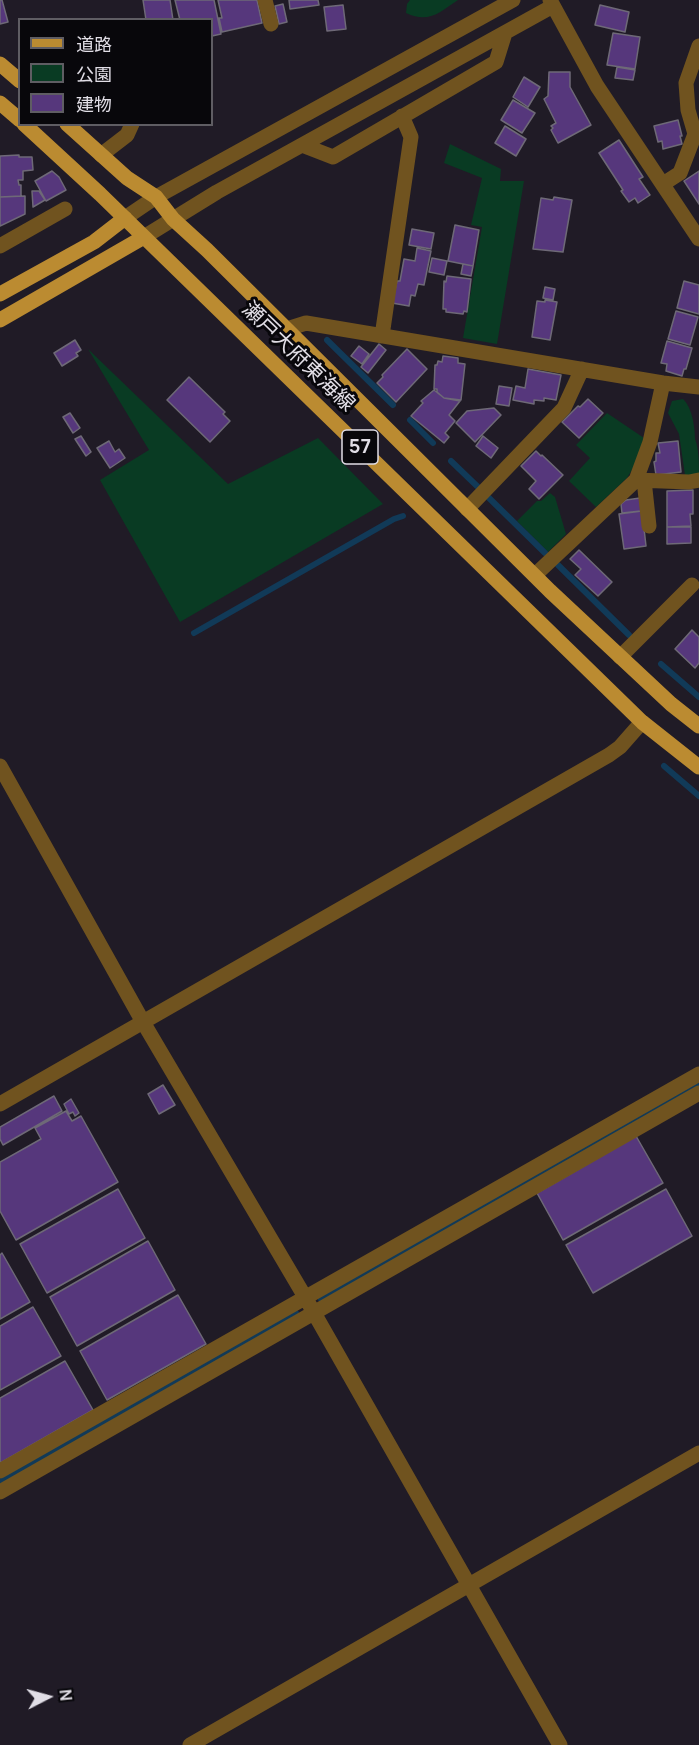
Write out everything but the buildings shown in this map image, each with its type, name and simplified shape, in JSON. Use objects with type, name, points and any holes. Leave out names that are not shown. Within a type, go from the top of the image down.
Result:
[{"type":"main road","points":[[0,64],[18,79]]},
{"type":"main road","points":[[0,103],[18,118]]},
{"type":"main road","name":"瀬戸大府東海線","points":[[26,126],[125,218],[642,722],[699,767]]},
{"type":"main road","name":"瀬戸大府東海線","points":[[69,126],[127,178],[156,197],[173,219],[467,509],[620,657],[671,704],[699,726]]},
{"type":"main road","points":[[0,294],[94,242],[125,218]]},
{"type":"main road","points":[[0,320],[144,237]]},
{"type":"street","points":[[265,0],[271,24]]},
{"type":"street","points":[[125,218],[156,197],[513,0]]},
{"type":"street","points":[[144,237],[217,192],[505,33],[551,3],[597,86],[699,239]]},
{"type":"street","points":[[302,146],[333,157],[496,62],[505,33]]},
{"type":"street","points":[[663,184],[680,173],[695,134],[687,110],[686,83],[699,46]]},
{"type":"street","points":[[382,336],[411,137],[402,116]]},
{"type":"street","points":[[101,155],[127,135],[131,126]]},
{"type":"street","points":[[0,246],[64,209]]},
{"type":"street","points":[[287,329],[306,323],[663,383],[699,387]]},
{"type":"street","points":[[467,509],[564,408],[582,369]]},
{"type":"street","points":[[649,526],[640,480],[663,383]]},
{"type":"street","points":[[535,575],[640,480],[699,480]]},
{"type":"street","points":[[620,657],[692,585]]},
{"type":"street","points":[[0,1104],[609,755],[620,747],[642,722]]},
{"type":"street","points":[[0,766],[143,1022],[305,1297],[560,1745]]},
{"type":"street","points":[[0,1471],[699,1074]]},
{"type":"street","points":[[0,1492],[699,1093]]},
{"type":"street","points":[[190,1745],[699,1453]]},
{"type":"green space","points":[[410,0],[458,0],[434,15],[421,17],[406,13]]},
{"type":"green space","points":[[450,144],[501,169],[500,181],[524,181],[497,344],[463,338],[482,227],[471,225],[482,178],[444,163]]},
{"type":"green space","points":[[88,349],[228,484],[318,438],[383,504],[180,622],[100,480],[149,450]]},
{"type":"green space","points":[[683,399],[689,407],[694,423],[699,475],[685,475],[679,434],[668,413],[672,401]]},
{"type":"green space","points":[[607,413],[644,438],[635,465],[627,478],[596,507],[569,481],[590,458],[576,445]]},
{"type":"green space","points":[[550,493],[555,497],[566,534],[548,552],[517,521],[537,501],[541,501]]},
{"type":"waterway","points":[[327,340],[393,405]]},
{"type":"waterway","points":[[410,420],[433,443]]},
{"type":"waterway","points":[[451,461],[478,487]]},
{"type":"waterway","points":[[487,496],[545,553]]},
{"type":"waterway","points":[[194,633],[403,516]]},
{"type":"waterway","points":[[558,565],[629,635]]},
{"type":"waterway","points":[[661,664],[699,697]]},
{"type":"waterway","points":[[664,766],[699,796]]},
{"type":"waterway","points":[[321,1299],[699,1083]]},
{"type":"waterway","points":[[0,1482],[296,1313]]}]
